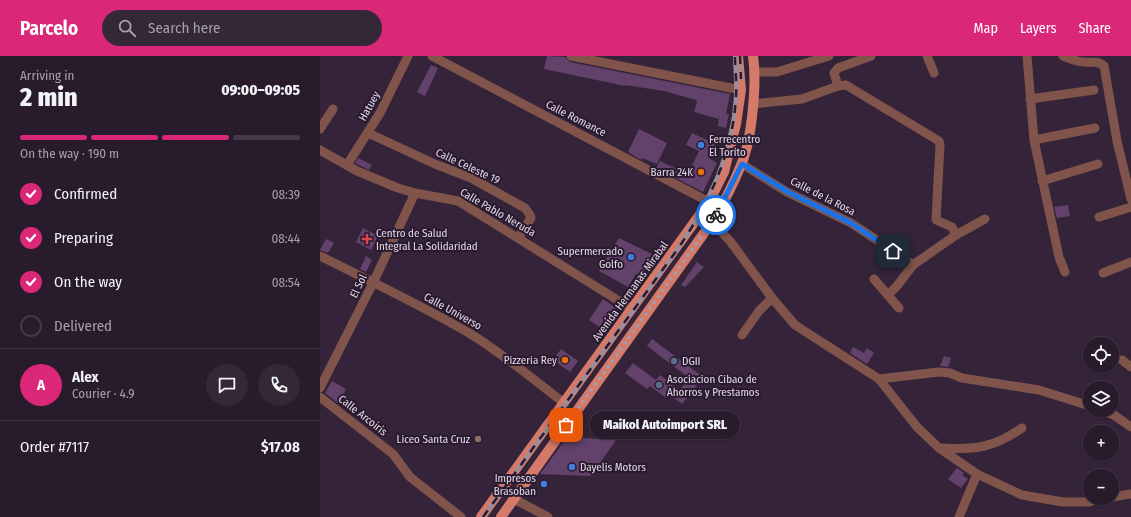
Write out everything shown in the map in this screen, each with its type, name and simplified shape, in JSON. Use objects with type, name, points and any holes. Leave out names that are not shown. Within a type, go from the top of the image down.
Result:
[{"type":"main road","name":"Avenida Hermanas Mirabal","points":[[481,517],[709,202],[724,172],[736,124],[741,90],[738,56]]},
{"type":"main road","points":[[501,517],[712,222],[725,200],[742,164],[748,141],[753,104],[753,56]]},
{"type":"street","name":"Hatuey","points":[[347,165],[380,113],[408,56]]},
{"type":"street","name":"Calle Romance","points":[[432,56],[709,202]]},
{"type":"street","points":[[571,56],[741,90]]},
{"type":"street","points":[[754,72],[777,72],[828,56]]},
{"type":"street","points":[[838,86],[834,74],[838,68],[871,56]]},
{"type":"street","points":[[927,56],[934,73]]},
{"type":"street","points":[[1027,56],[1034,140],[1059,257],[1065,272]]},
{"type":"street","points":[[1063,56],[1070,60],[1097,62],[1104,66],[1117,141],[1131,198]]},
{"type":"street","points":[[753,104],[802,99],[838,86],[849,86],[940,142],[936,220],[952,227],[956,235]]},
{"type":"street","points":[[1030,99],[1094,90]]},
{"type":"street","points":[[320,129],[333,109]]},
{"type":"street","points":[[1034,140],[1095,128]]},
{"type":"street","name":"Calle Celeste 19","points":[[368,133],[435,164],[471,178],[525,208],[531,218],[519,237]]},
{"type":"street","name":"Calle Pablo Neruda","points":[[320,150],[347,165],[386,183],[414,193],[458,200],[632,308]]},
{"type":"street","name":"Calle de la Rosa","points":[[742,164],[788,192],[851,223],[912,265]]},
{"type":"street","points":[[1042,181],[1098,164]]},
{"type":"street","name":"El Sol","points":[[320,388],[372,283],[414,193]]},
{"type":"street","points":[[1099,217],[1131,207]]},
{"type":"street","points":[[888,295],[897,286],[912,265],[956,235],[985,219]]},
{"type":"street","points":[[712,222],[730,241],[772,298],[795,325],[879,379],[917,427],[940,448],[977,474],[1022,495],[1063,502],[1083,502]]},
{"type":"street","name":"Calle Universo","points":[[320,256],[469,333],[492,348],[564,403]]},
{"type":"street","points":[[1103,273],[1131,262]]},
{"type":"street","points":[[874,279],[899,308]]},
{"type":"street","points":[[742,335],[759,311],[772,298]]},
{"type":"street","points":[[1122,360],[1131,367]]},
{"type":"street","points":[[879,379],[940,372],[950,373],[962,378],[1039,390],[1083,404]]},
{"type":"street","name":"Calle Arcoiris","points":[[320,397],[394,454],[410,477],[461,517]]},
{"type":"street","points":[[1117,417],[1131,427]]},
{"type":"street","points":[[940,448],[964,450],[990,446],[1007,438],[1022,428]]},
{"type":"street","points":[[959,517],[977,474]]},
{"type":"street","points":[[1119,495],[1131,494]]},
{"type":"street","points":[[514,498],[548,517]]},
{"type":"building","points":[[547,56],[565,57],[570,62],[730,94],[726,114],[729,114],[726,128],[718,126],[719,119],[694,112],[696,100],[664,91],[625,86],[544,69]]},
{"type":"building","points":[[431,65],[438,68],[425,96],[417,92]]},
{"type":"building","points":[[639,129],[667,143],[657,164],[642,158],[641,160],[628,152]]},
{"type":"building","points":[[692,133],[716,144],[709,158],[717,163],[703,192],[656,168],[660,161],[688,174],[699,151],[686,145]]},
{"type":"building","points":[[358,158],[372,165],[369,170],[355,163]]},
{"type":"building","points":[[1068,205],[1070,216],[1057,218],[1054,207]]},
{"type":"building","name":"Centro de Salud Integral La Solidaridad","points":[[363,228],[378,236],[371,250],[356,242]]},
{"type":"building","name":"Supermercado Golfo","points":[[619,238],[656,256],[642,277],[636,274],[628,287],[599,271]]},
{"type":"building","points":[[326,239],[334,243],[328,253],[320,250]]},
{"type":"building","points":[[366,256],[372,260],[366,272],[360,269]]},
{"type":"building","points":[[697,262],[704,267],[685,287],[681,285]]},
{"type":"building","points":[[603,299],[616,308],[604,330],[589,320]]},
{"type":"building","points":[[652,339],[703,377],[682,404],[669,394],[666,398],[650,386],[647,389],[625,373],[633,363],[656,380],[660,375],[680,390],[689,378],[647,346]]},
{"type":"building","points":[[853,347],[864,353],[867,348],[874,353],[867,364],[850,353]]},
{"type":"building","name":"Pizzeria Rey","points":[[561,349],[578,361],[570,372],[553,360]]},
{"type":"building","points":[[944,356],[951,358],[948,367],[940,366]]},
{"type":"building","points":[[332,381],[346,389],[339,404],[325,393]]},
{"type":"building","points":[[567,437],[616,440],[591,476],[540,474]]},
{"type":"building","points":[[957,468],[964,473],[962,475],[968,479],[961,488],[948,479]]},
{"type":"railway","points":[[483,517],[677,250],[709,196],[724,158],[734,117],[736,96],[735,56]]},
{"type":"railway","points":[[740,56],[741,79]]},
{"type":"way so far","points":[[566,425],[716,215]]},
{"type":"place","name":"Ferrecentro El Torito","points":[[701,145]]},
{"type":"place","name":"Barra 24K","points":[[701,172]]},
{"type":"place","name":"Centro de Salud Integral La Solidaridad","points":[[367,239]]},
{"type":"place","name":"Supermercado Golfo","points":[[631,257]]},
{"type":"place","name":"Pizzeria Rey","points":[[565,360]]},
{"type":"place","name":"DGII","points":[[674,361]]},
{"type":"place","name":"Asociacion Cibao de Ahorros y Prestamos","points":[[659,385]]},
{"type":"place","name":"Maikol Autoimport SRL","points":[[566,425]]},
{"type":"place","name":"Liceo Santa Cruz","points":[[478,439]]},
{"type":"place","name":"Dayelis Motors","points":[[572,467]]},
{"type":"place","name":"Impresos Brasoban","points":[[544,484]]},
{"type":"route","points":[[716,215],[725,200],[742,164],[788,192],[851,223],[893,251]]}]
